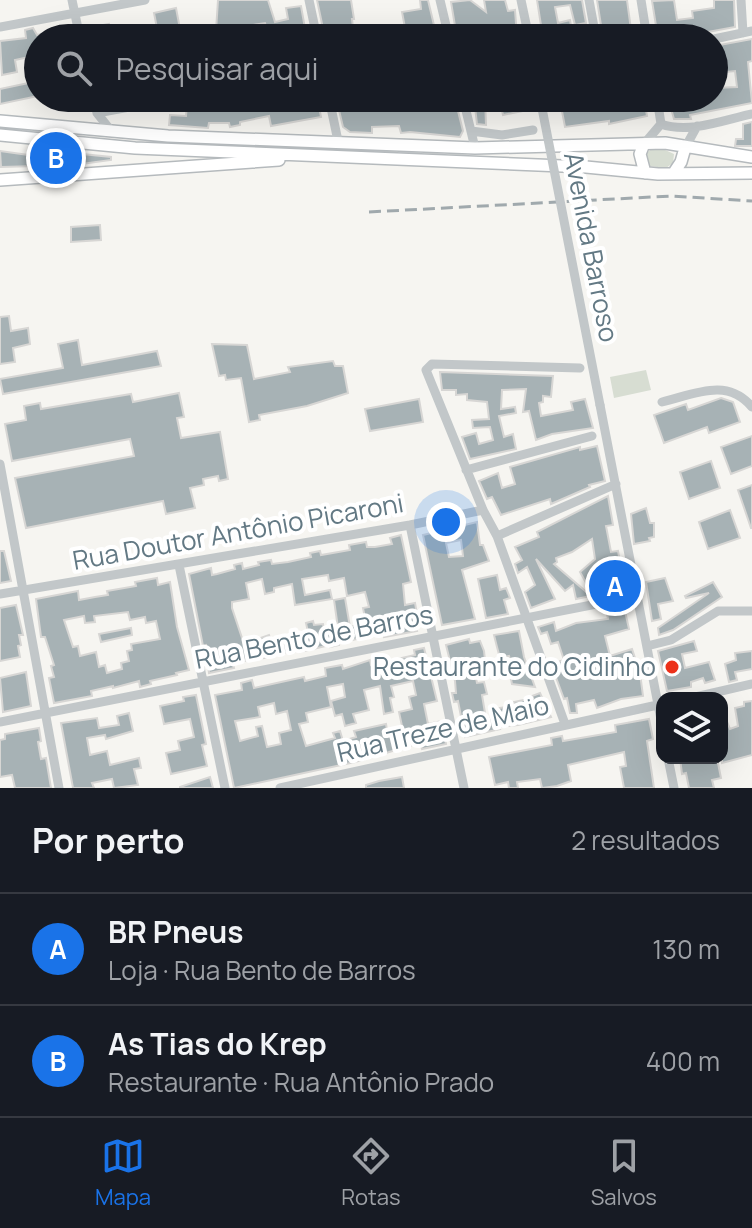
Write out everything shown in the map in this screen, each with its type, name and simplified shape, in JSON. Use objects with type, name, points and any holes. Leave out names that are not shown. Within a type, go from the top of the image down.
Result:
[{"type":"main road","points":[[0,121],[112,132],[475,148],[665,143],[752,157]]},
{"type":"main road","points":[[0,135],[135,148],[586,167],[645,173],[752,173]]},
{"type":"main road","points":[[644,144],[640,154],[645,173]]},
{"type":"main road","points":[[673,174],[685,148]]},
{"type":"main road","points":[[0,180],[318,157]]},
{"type":"street","points":[[72,0],[77,24]]},
{"type":"street","points":[[0,27],[145,0]]},
{"type":"street","points":[[309,0],[314,24]]},
{"type":"street","points":[[440,0],[446,24]]},
{"type":"street","points":[[521,0],[526,24]]},
{"type":"street","points":[[589,0],[593,24]]},
{"type":"street","points":[[641,0],[645,24]]},
{"type":"street","points":[[741,0],[747,32]]},
{"type":"street","points":[[102,112],[97,113],[112,132]]},
{"type":"street","points":[[332,112],[338,141]]},
{"type":"street","points":[[466,112],[475,148]]},
{"type":"street","name":"Avenida Barroso","points":[[543,112],[657,692]]},
{"type":"street","points":[[644,144],[661,124],[659,112]]},
{"type":"street","points":[[661,124],[674,129],[752,114]]},
{"type":"street","points":[[685,148],[697,126]]},
{"type":"street","points":[[471,131],[502,135],[533,130]]},
{"type":"street","points":[[565,724],[497,536],[483,510],[426,370],[432,364],[580,368]]},
{"type":"street","points":[[662,402],[724,388],[742,394],[752,407]]},
{"type":"street","points":[[466,470],[592,436]]},
{"type":"street","points":[[0,464],[59,788]]},
{"type":"street","points":[[497,536],[616,484]]},
{"type":"street","name":"Rua Doutor Antônio Picaroni","points":[[0,594],[483,510]]},
{"type":"street","points":[[410,525],[464,788]]},
{"type":"street","points":[[179,565],[225,788]]},
{"type":"street","name":"Rua Bento de Barros","points":[[0,722],[637,596]]},
{"type":"street","points":[[647,646],[671,640],[718,611],[752,611]]},
{"type":"street","points":[[717,692],[752,684]]},
{"type":"street","name":"Rua Treze de Maio","points":[[280,788],[656,706]]},
{"type":"street","points":[[669,764],[674,788]]},
{"type":"street","points":[[330,777],[333,788]]},
{"type":"shaded area","points":[[663,149],[674,154],[673,163],[666,168],[649,166],[647,153]]},
{"type":"shaded area","points":[[646,370],[651,390],[614,398],[610,377]]},
{"type":"building","points":[[218,0],[268,0],[275,22],[288,19],[286,8],[301,6],[304,24],[265,23],[216,24]]},
{"type":"building","points":[[317,0],[351,0],[353,24],[322,24]]},
{"type":"building","points":[[420,0],[428,0],[434,24],[404,24],[402,12],[421,9]]},
{"type":"building","points":[[470,0],[486,12],[484,0],[505,0],[508,11],[515,10],[516,24],[455,24],[451,2]]},
{"type":"building","points":[[537,0],[582,0],[586,23],[575,24],[570,5],[555,7],[558,23],[570,20],[571,24],[541,24]]},
{"type":"building","points":[[597,0],[627,0],[630,24],[601,24]]},
{"type":"building","points":[[674,0],[677,20],[693,18],[692,11],[714,8],[714,0],[734,0],[735,27],[728,28],[728,24],[656,24],[652,1]]},
{"type":"building","points":[[176,8],[179,24],[156,24],[154,13]]},
{"type":"building","points":[[24,38],[24,58],[15,60],[17,72],[2,75],[0,41]]},
{"type":"building","points":[[752,39],[752,61],[748,62],[752,103],[728,108],[728,87],[737,87],[735,71],[728,72],[728,43]]},
{"type":"building","points":[[24,84],[24,99],[0,104],[0,89]]},
{"type":"building","points":[[186,112],[320,112],[321,117],[271,126],[269,116],[230,127],[229,123],[209,123],[208,128],[169,125],[170,115],[186,116]]},
{"type":"building","points":[[339,112],[458,112],[463,131],[460,137],[401,133],[399,126],[372,127],[372,133],[350,132],[343,127]]},
{"type":"building","points":[[476,112],[486,112],[486,125],[477,124]]},
{"type":"building","points":[[562,112],[646,112],[647,116],[609,124],[609,121],[565,127]]},
{"type":"building","points":[[672,112],[706,112],[690,115],[691,119],[674,119]]},
{"type":"building","points":[[752,122],[752,146],[735,146],[736,139],[743,139],[743,124]]},
{"type":"building","points":[[43,150],[111,157],[111,160],[74,165],[1,167],[0,151],[43,157]]},
{"type":"building","points":[[100,225],[101,240],[71,242],[71,227]]},
{"type":"building","points":[[9,316],[11,331],[28,328],[30,344],[13,348],[15,362],[0,364],[0,317]]},
{"type":"building","points":[[78,340],[82,365],[157,351],[161,366],[3,394],[0,379],[63,368],[58,344]]},
{"type":"building","points":[[212,344],[247,345],[254,379],[290,372],[288,367],[333,361],[335,366],[343,366],[348,393],[307,406],[259,415],[260,420],[249,422],[241,378],[226,380],[225,375],[219,376]]},
{"type":"building","points":[[440,372],[553,376],[551,397],[543,396],[543,402],[539,403],[541,416],[573,410],[571,402],[585,399],[593,428],[552,434],[536,440],[529,411],[523,412],[526,389],[502,390],[501,409],[515,407],[516,413],[499,416],[504,437],[513,434],[516,449],[470,459],[462,437],[476,433],[479,444],[493,440],[490,427],[473,428],[472,420],[489,419],[487,402],[467,400],[467,394],[456,395],[456,390],[442,390]]},
{"type":"building","points":[[179,393],[184,417],[177,418],[181,438],[220,432],[228,479],[219,481],[218,476],[203,479],[204,485],[190,488],[195,508],[166,514],[163,501],[26,528],[15,478],[134,456],[130,439],[12,461],[5,424],[26,420],[24,406],[40,403],[41,409],[131,394],[133,402]]},
{"type":"building","points":[[721,398],[733,402],[740,422],[709,433],[707,427],[664,443],[654,415],[686,404],[688,410]]},
{"type":"building","points":[[419,399],[423,422],[370,431],[365,409]]},
{"type":"building","points":[[752,436],[752,466],[731,474],[721,447]]},
{"type":"building","points":[[597,446],[605,481],[589,485],[551,504],[550,499],[501,515],[492,497],[487,499],[479,481],[498,473],[502,488],[515,484],[510,467],[580,447],[580,450]]},
{"type":"building","points":[[711,461],[720,488],[689,499],[680,472]]},
{"type":"building","points":[[752,485],[752,528],[751,528],[738,490]]},
{"type":"building","points":[[608,496],[613,525],[606,526],[611,552],[618,551],[623,591],[594,597],[580,572],[595,559],[592,539],[556,558],[554,564],[591,596],[576,599],[573,585],[565,591],[536,559],[555,599],[531,608],[525,592],[535,585],[527,567],[518,573],[515,564],[522,560],[515,547],[539,537],[537,532]]},
{"type":"building","points":[[646,508],[650,523],[654,523],[654,537],[649,538],[650,541],[634,544],[631,514]]},
{"type":"building","points":[[730,510],[740,538],[708,549],[699,522]]},
{"type":"building","points":[[477,522],[480,545],[483,545],[489,561],[462,570],[475,619],[442,625],[423,535]],"holes":[[[461,540],[463,556],[449,557],[446,543]]]},
{"type":"building","points":[[401,535],[411,582],[403,584],[405,605],[415,603],[417,614],[413,615],[417,631],[384,637],[383,633],[330,647],[263,656],[233,664],[234,668],[209,673],[206,645],[203,646],[189,574],[211,568],[212,575],[217,574],[235,569],[234,565],[242,563],[243,569],[259,565],[258,562],[288,562],[311,557],[310,553],[320,551],[321,555],[350,550],[349,545],[366,542],[367,547],[392,544],[390,538]],"holes":[[[328,575],[329,581],[344,578],[347,596],[365,592],[369,607],[363,608],[366,623],[350,627],[345,598],[334,600],[338,628],[324,630],[323,624],[314,625],[313,621],[306,623],[308,632],[289,639],[271,642],[269,635],[244,644],[232,602],[249,599],[246,583],[262,579],[265,594],[274,592],[274,588],[292,584],[295,605],[332,599],[330,590],[305,595],[302,579]]]},
{"type":"building","points":[[0,551],[4,551],[11,581],[0,583]]},
{"type":"building","points":[[497,575],[500,590],[506,588],[510,598],[504,600],[508,614],[486,618],[478,579]]},
{"type":"building","points":[[157,578],[158,585],[170,582],[177,627],[189,670],[140,687],[139,681],[91,691],[92,696],[54,703],[49,678],[54,677],[51,666],[54,665],[45,637],[41,637],[36,599],[78,591],[79,600],[136,586],[135,582]],"holes":[[[128,612],[130,620],[145,617],[146,623],[156,621],[160,639],[131,644],[132,650],[127,651],[129,661],[121,663],[122,669],[107,673],[105,665],[99,667],[96,652],[80,656],[78,646],[73,647],[64,620],[84,616],[85,623],[95,622],[94,616]]]},
{"type":"building","points":[[665,578],[673,601],[658,604],[661,619],[652,621],[646,582]]},
{"type":"building","points":[[713,582],[722,597],[673,630],[659,635],[658,628],[709,593],[685,596]]},
{"type":"building","points":[[16,605],[23,635],[19,635],[20,657],[0,661],[0,608]]},
{"type":"building","points":[[625,611],[629,629],[605,636],[610,656],[632,649],[643,696],[621,699],[597,708],[594,700],[576,704],[577,713],[570,713],[567,698],[564,699],[551,664],[564,660],[558,642],[551,644],[547,632],[541,634],[538,627],[554,622],[556,631],[576,623],[608,619],[607,614]]},
{"type":"building","points":[[131,628],[132,635],[101,642],[99,634]]},
{"type":"building","points":[[519,631],[535,687],[512,684],[510,674],[514,673],[509,656],[500,658],[494,635]]},
{"type":"building","points":[[469,639],[470,643],[480,641],[484,651],[485,660],[473,661],[473,664],[477,683],[484,682],[487,694],[482,695],[486,719],[501,716],[499,708],[514,706],[514,702],[533,698],[540,693],[551,717],[465,737],[458,701],[454,702],[452,693],[456,693],[455,681],[446,645]]},
{"type":"building","points":[[694,641],[697,651],[682,654],[685,668],[709,662],[715,680],[705,683],[703,678],[691,682],[691,687],[667,691],[658,651]]},
{"type":"building","points":[[424,648],[437,701],[424,704],[428,724],[442,721],[446,744],[422,749],[420,743],[355,762],[234,788],[215,695],[242,690],[241,683],[252,680],[254,688],[304,677],[305,681],[326,676],[325,668],[342,665],[343,669],[370,660],[371,665],[415,655],[414,650]],"holes":[[[413,681],[416,695],[409,697],[412,709],[399,712],[402,726],[387,730],[386,724],[354,731],[356,737],[343,741],[340,731],[333,733],[335,738],[306,746],[299,724],[308,722],[306,713],[331,707],[327,687],[343,684],[345,697],[331,701],[335,716],[342,714],[345,726],[356,723],[353,714],[369,710],[364,690],[380,686],[384,714],[393,712],[391,686]],[[274,703],[276,714],[287,711],[291,730],[279,733],[281,744],[267,747],[262,726],[256,727],[258,736],[240,741],[235,721],[260,717],[258,707]]]},
{"type":"building","points":[[752,651],[752,669],[735,672],[737,680],[729,682],[725,664],[736,660],[735,653]]},
{"type":"building","points":[[26,672],[31,706],[3,712],[0,678]]},
{"type":"building","points":[[196,695],[207,766],[171,774],[166,753],[180,750],[178,741],[194,737],[190,719],[164,724],[160,706]]},
{"type":"building","points":[[752,701],[752,755],[728,761],[728,724],[730,729],[738,726],[735,708],[744,706],[744,702]]},
{"type":"building","points":[[129,713],[133,731],[106,739],[105,735],[87,738],[90,755],[107,751],[110,765],[139,758],[141,768],[134,769],[138,785],[114,788],[112,779],[92,783],[94,788],[73,788],[61,723],[97,718],[99,728],[119,725],[117,716]]},
{"type":"building","points":[[649,719],[653,739],[647,741],[654,788],[624,788],[620,767],[626,766],[624,752],[568,765],[571,781],[557,786],[542,788],[540,779],[517,782],[518,788],[509,788],[508,782],[495,785],[489,757],[552,745],[551,738],[562,736],[563,741],[616,732],[615,725]]},
{"type":"building","points":[[39,728],[41,759],[46,758],[51,788],[15,788],[12,775],[0,777],[0,740],[5,739],[5,734]]},
{"type":"building","points":[[681,764],[718,764],[721,778],[712,780],[714,788],[689,788],[686,773],[682,774]]},
{"type":"building","points":[[210,777],[213,788],[180,788],[180,787]]},
{"type":"building","points":[[402,777],[404,788],[366,788],[366,785],[379,781]]},
{"type":"railway","points":[[369,212],[671,196],[752,201]]},
{"type":"place","name":"As Tias do Krep","points":[[56,158]]},
{"type":"place","name":"BR Pneus","points":[[615,586]]},
{"type":"place","name":"Restaurante do Cidinho","points":[[672,667]]}]
